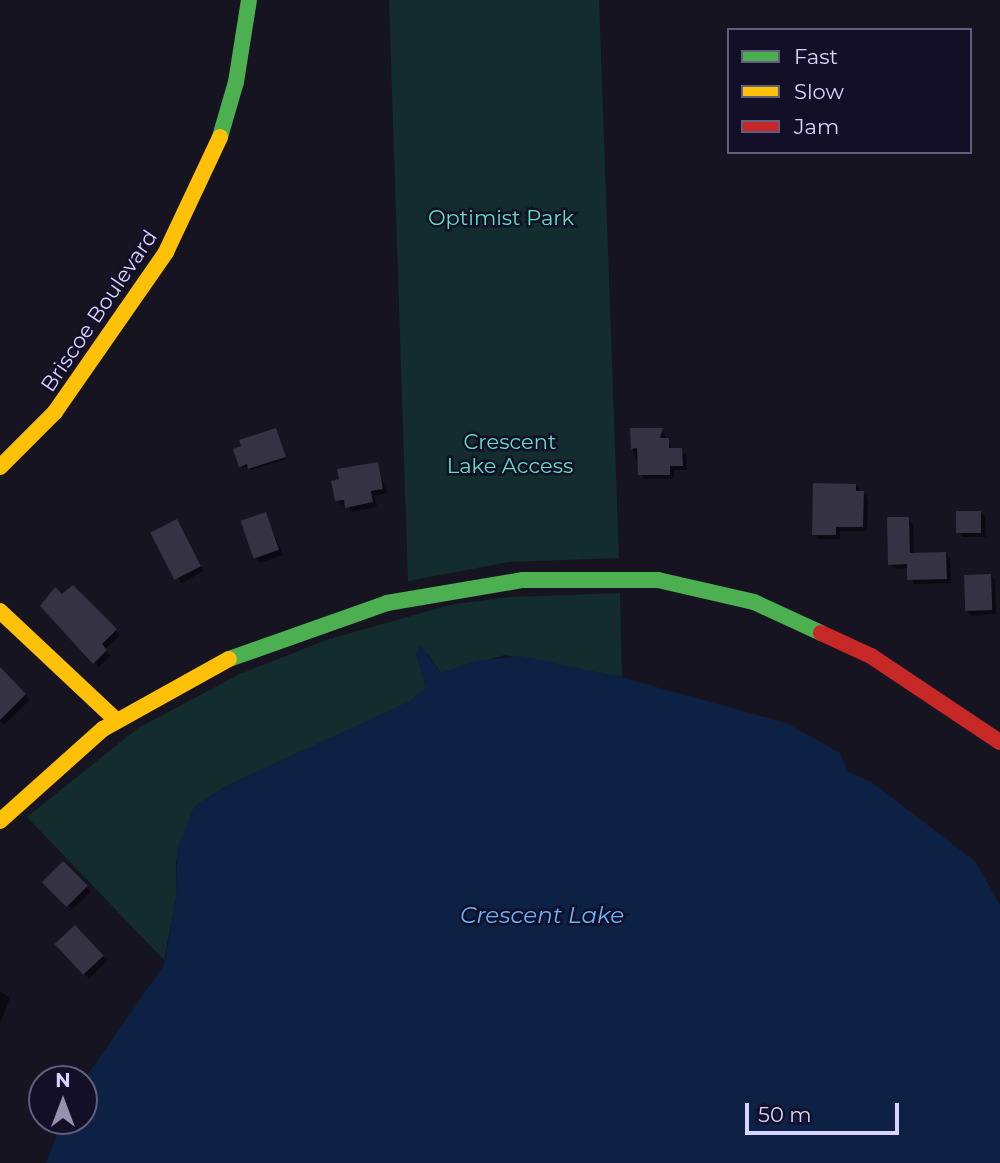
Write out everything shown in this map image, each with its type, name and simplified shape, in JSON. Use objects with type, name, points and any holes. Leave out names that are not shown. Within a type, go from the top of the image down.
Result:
[{"type":"street","name":"Briscoe Boulevard","points":[[0,467],[55,412],[166,252],[219,139],[236,82],[249,0]]},
{"type":"street","points":[[0,821],[116,720],[231,658],[355,612],[471,586],[603,577],[709,589],[797,618],[895,670],[1000,743]]},
{"type":"street","points":[[0,611],[116,720]]},
{"type":"green space","name":"Optimist Park","points":[[389,0],[599,0],[619,558],[509,562],[408,581]]},
{"type":"green space","points":[[620,593],[622,677],[505,655],[441,673],[428,654],[416,653],[426,688],[409,702],[224,787],[195,807],[176,861],[176,898],[164,960],[27,817],[138,728],[240,674],[329,639],[454,604],[513,597]]},
{"type":"water","name":"Crescent Lake","points":[[420,645],[441,673],[476,661],[521,656],[617,676],[786,723],[840,753],[848,772],[870,781],[976,862],[1000,906],[1000,1163],[46,1163],[57,1135],[98,1135],[98,1065],[94,1065],[164,965],[176,898],[177,849],[194,807],[224,787],[409,702],[426,688],[416,653]]},
{"type":"building","points":[[276,428],[286,457],[248,469],[247,464],[239,467],[233,449],[241,446],[239,440]]},
{"type":"building","points":[[630,428],[663,428],[660,438],[669,438],[669,448],[682,448],[683,466],[670,466],[670,475],[638,475],[637,448],[631,449]]},
{"type":"building","points":[[378,462],[383,489],[371,491],[373,502],[345,508],[344,500],[335,501],[331,481],[339,479],[337,469]]},
{"type":"building","points":[[813,483],[856,484],[856,491],[864,491],[863,527],[836,527],[836,535],[812,535]]},
{"type":"building","points":[[956,511],[981,511],[981,533],[956,533]]},
{"type":"building","points":[[266,512],[279,550],[253,559],[240,521]]},
{"type":"building","points":[[887,517],[909,517],[910,553],[946,552],[947,579],[907,580],[907,564],[888,565]]},
{"type":"building","points":[[177,519],[201,566],[174,580],[150,533]]},
{"type":"building","points":[[991,574],[992,610],[965,611],[964,575]]},
{"type":"building","points":[[73,585],[117,629],[102,644],[107,650],[93,664],[40,606],[55,587],[62,594]]},
{"type":"building","points":[[0,667],[26,694],[0,720]]},
{"type":"building","points":[[63,861],[88,886],[67,907],[42,882]]},
{"type":"building","points":[[75,925],[104,956],[83,975],[55,944]]},
{"type":"traffic: fast","points":[[220,137],[236,82],[249,0]]},
{"type":"traffic: fast","points":[[229,659],[387,603],[523,580],[658,580],[754,602],[821,633]]},
{"type":"traffic: slow","points":[[0,467],[55,412],[166,252],[220,137]]},
{"type":"traffic: slow","points":[[0,611],[116,720]]},
{"type":"traffic: slow","points":[[0,821],[103,729],[229,659]]},
{"type":"traffic: jam","points":[[821,633],[871,656],[1000,742]]},
{"type":"park label","name":"Crescent Lake Access","points":[[510,454]]}]
